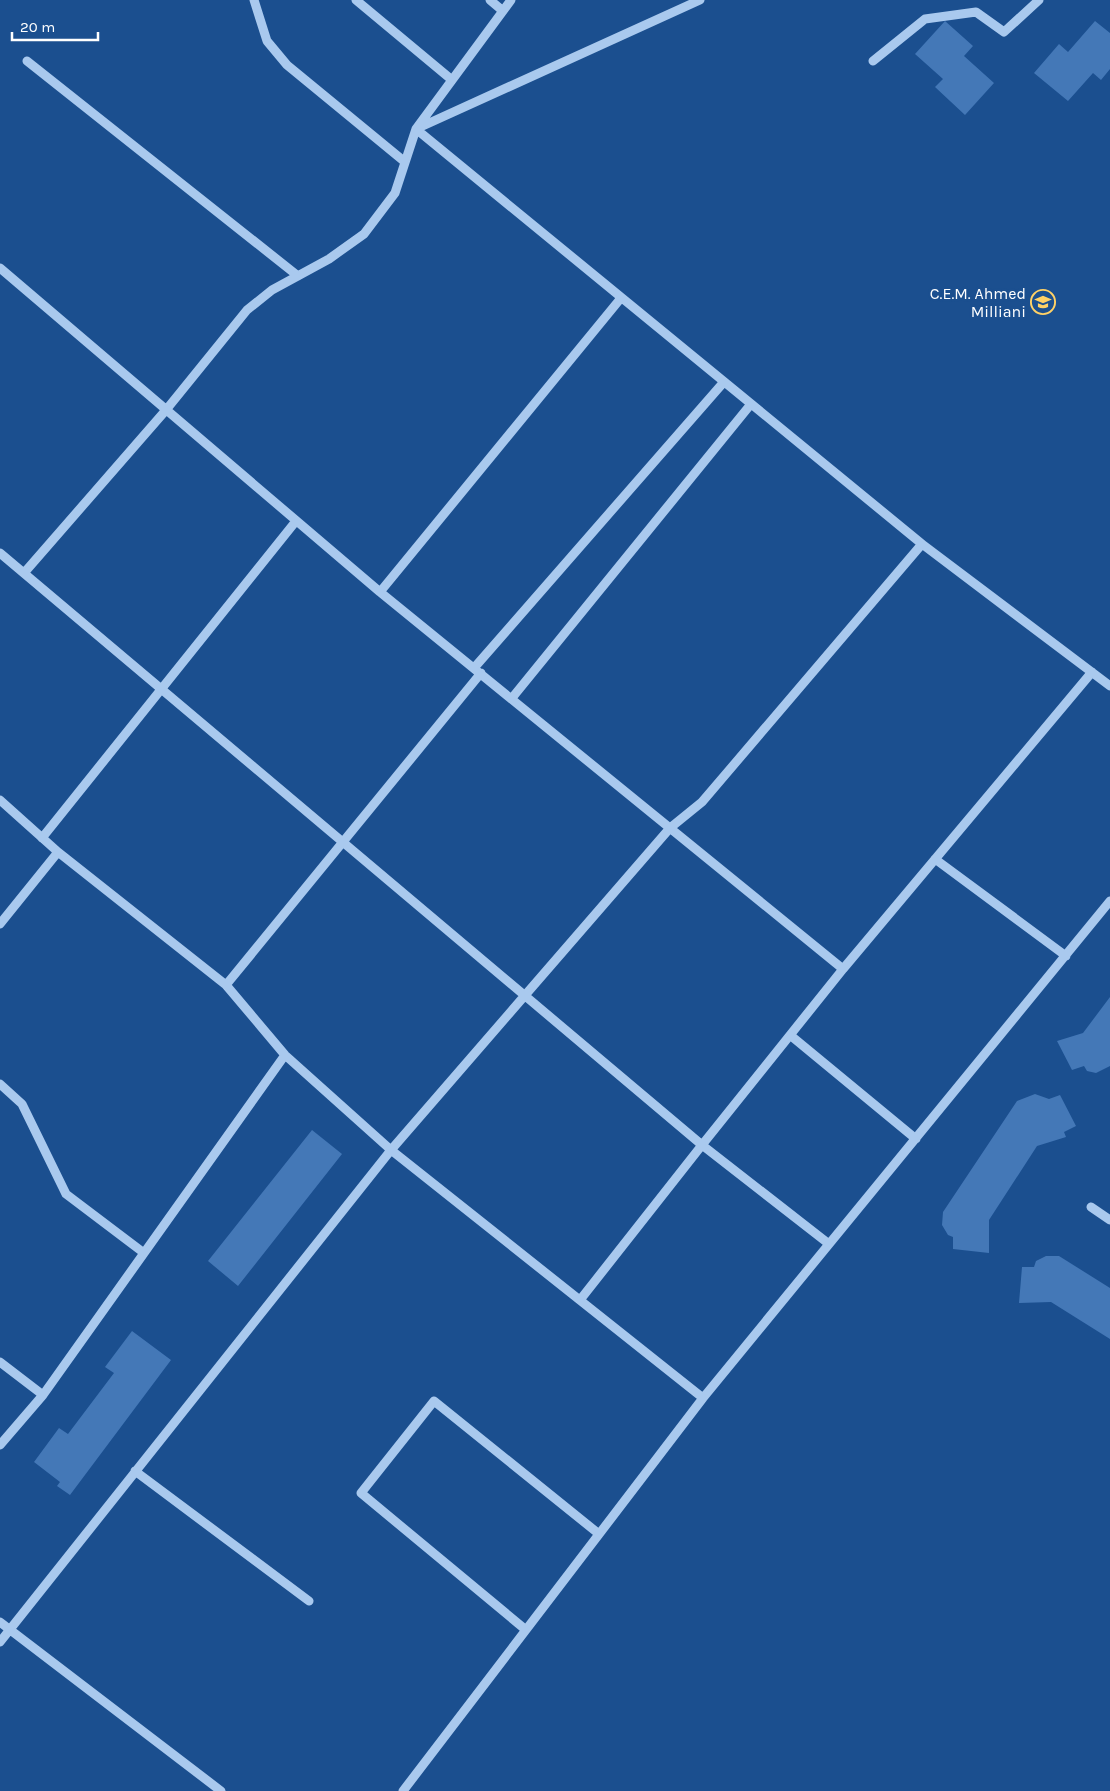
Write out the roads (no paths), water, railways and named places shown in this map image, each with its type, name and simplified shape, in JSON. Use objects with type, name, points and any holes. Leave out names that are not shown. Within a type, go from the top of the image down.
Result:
[{"type":"street","points":[[254,0],[267,41],[287,65],[405,162]]},
{"type":"street","points":[[356,0],[452,80]]},
{"type":"street","points":[[490,0],[503,11]]},
{"type":"street","points":[[24,573],[166,410],[247,310],[272,290],[329,259],[364,234],[395,193],[416,129],[511,0]]},
{"type":"street","points":[[416,129],[700,0]]},
{"type":"street","points":[[873,61],[926,19],[976,12],[1004,32],[1039,0]]},
{"type":"street","points":[[28,61],[298,276]]},
{"type":"street","points":[[416,129],[922,544],[1110,686]]},
{"type":"street","points":[[0,268],[380,592],[843,969]]},
{"type":"street","points":[[380,592],[621,298]]},
{"type":"street","points":[[226,984],[344,842],[478,671],[723,382]]},
{"type":"street","points":[[512,698],[751,404]]},
{"type":"street","points":[[42,838],[296,521]]},
{"type":"street","points":[[0,1642],[391,1150],[670,828],[702,802],[922,544]]},
{"type":"street","points":[[0,553],[702,1145],[829,1244]]},
{"type":"street","points":[[580,1300],[843,969],[1092,672]]},
{"type":"street","points":[[0,800],[58,852],[226,984],[285,1055],[391,1150],[703,1398]]},
{"type":"street","points":[[0,924],[58,852]]},
{"type":"street","points":[[935,859],[1066,956]]},
{"type":"street","points":[[403,1791],[703,1398],[1110,902]]},
{"type":"street","points":[[790,1035],[916,1139]]},
{"type":"street","points":[[0,1445],[43,1395],[285,1055]]},
{"type":"street","points":[[0,1084],[22,1104],[66,1194],[144,1253]]},
{"type":"street","points":[[1091,1207],[1110,1220]]},
{"type":"street","points":[[0,1362],[43,1395]]},
{"type":"street","points":[[526,1630],[362,1493],[434,1401],[599,1534]]},
{"type":"street","points":[[135,1471],[310,1601]]},
{"type":"street","points":[[0,1622],[221,1791]]},
{"type":"place","name":"C.E.M. Ahmed Milliani","points":[[1043,302]]}]
